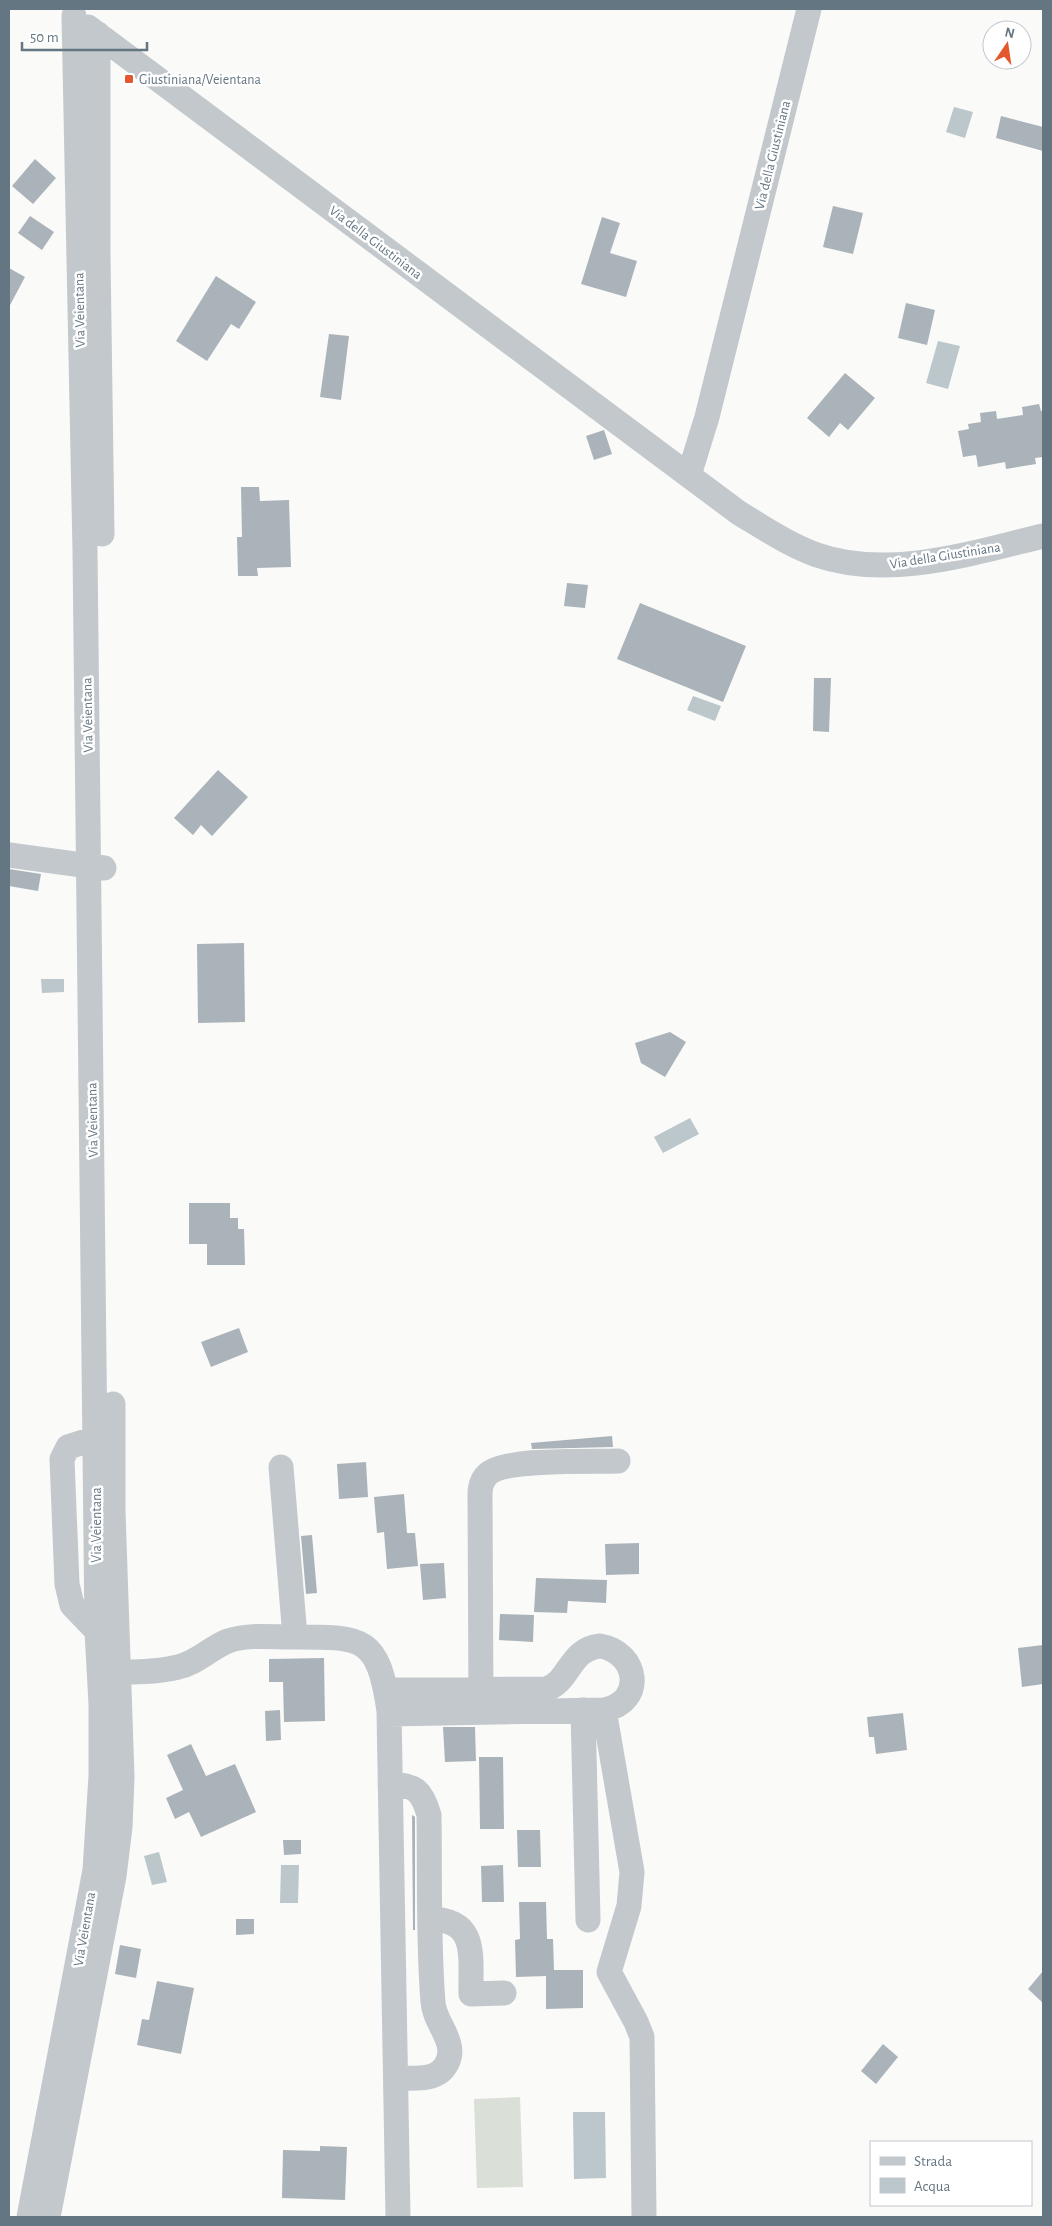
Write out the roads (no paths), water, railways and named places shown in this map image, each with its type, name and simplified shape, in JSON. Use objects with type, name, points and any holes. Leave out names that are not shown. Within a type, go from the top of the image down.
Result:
[{"type":"street","name":"Via della Giustiniana","points":[[689,475],[706,417],[809,9]]},
{"type":"street","name":"Via della Giustiniana","points":[[69,12],[740,513],[789,542],[816,555],[872,565],[916,562],[977,552],[1043,536]]},
{"type":"street","name":"Via Veientana","points":[[29,2217],[94,1870],[108,1672],[97,867],[85,551],[69,12]]},
{"type":"street","name":"Via Veientana","points":[[48,2217],[114,1876],[120,1827],[122,1777],[108,1672],[97,1630],[98,34]]},
{"type":"street","points":[[9,855],[97,867]]},
{"type":"street","points":[[96,1438],[68,1446],[62,1458],[67,1584],[72,1605],[97,1630]]},
{"type":"street","points":[[481,1700],[480,1496],[483,1481],[494,1470],[516,1464],[618,1461]]},
{"type":"street","points":[[281,1467],[295,1637]]},
{"type":"street","points":[[108,1672],[178,1667],[194,1661],[223,1643],[237,1639],[338,1637],[361,1644],[378,1661],[388,1702],[398,2217]]},
{"type":"street","points":[[388,1702],[538,1700],[594,1710],[624,1702],[630,1694],[632,1675],[626,1662],[617,1652],[596,1646],[577,1656],[555,1684],[546,1689],[538,1700]]},
{"type":"street","points":[[588,1920],[594,1710]]},
{"type":"street","points":[[594,1710],[632,1872],[629,1906],[608,1972],[636,2022],[642,2037],[644,2217]]},
{"type":"street","points":[[390,1784],[411,1787],[418,1791],[424,1800],[429,1815],[433,2004],[449,2043],[450,2056],[444,2068],[435,2075],[396,2078]]},
{"type":"street","points":[[431,1919],[448,1921],[463,1930],[468,1940],[471,1994],[504,1992]]},
{"type":"water","points":[[954,107],[973,112],[965,138],[946,132]]},
{"type":"water","points":[[938,341],[960,346],[948,389],[926,383]]},
{"type":"water","points":[[693,696],[721,706],[715,721],[687,710]]},
{"type":"water","points":[[41,979],[64,979],[64,992],[42,993]]},
{"type":"water","points":[[690,1118],[699,1134],[663,1153],[654,1137]]},
{"type":"water","points":[[159,1852],[167,1882],[152,1885],[144,1856]]},
{"type":"water","points":[[281,1865],[299,1865],[298,1903],[280,1903]]},
{"type":"water","points":[[573,2112],[605,2112],[606,2178],[574,2179]]},
{"type":"place","name":"Giustiniana/Veientana","points":[[129,79]]}]
